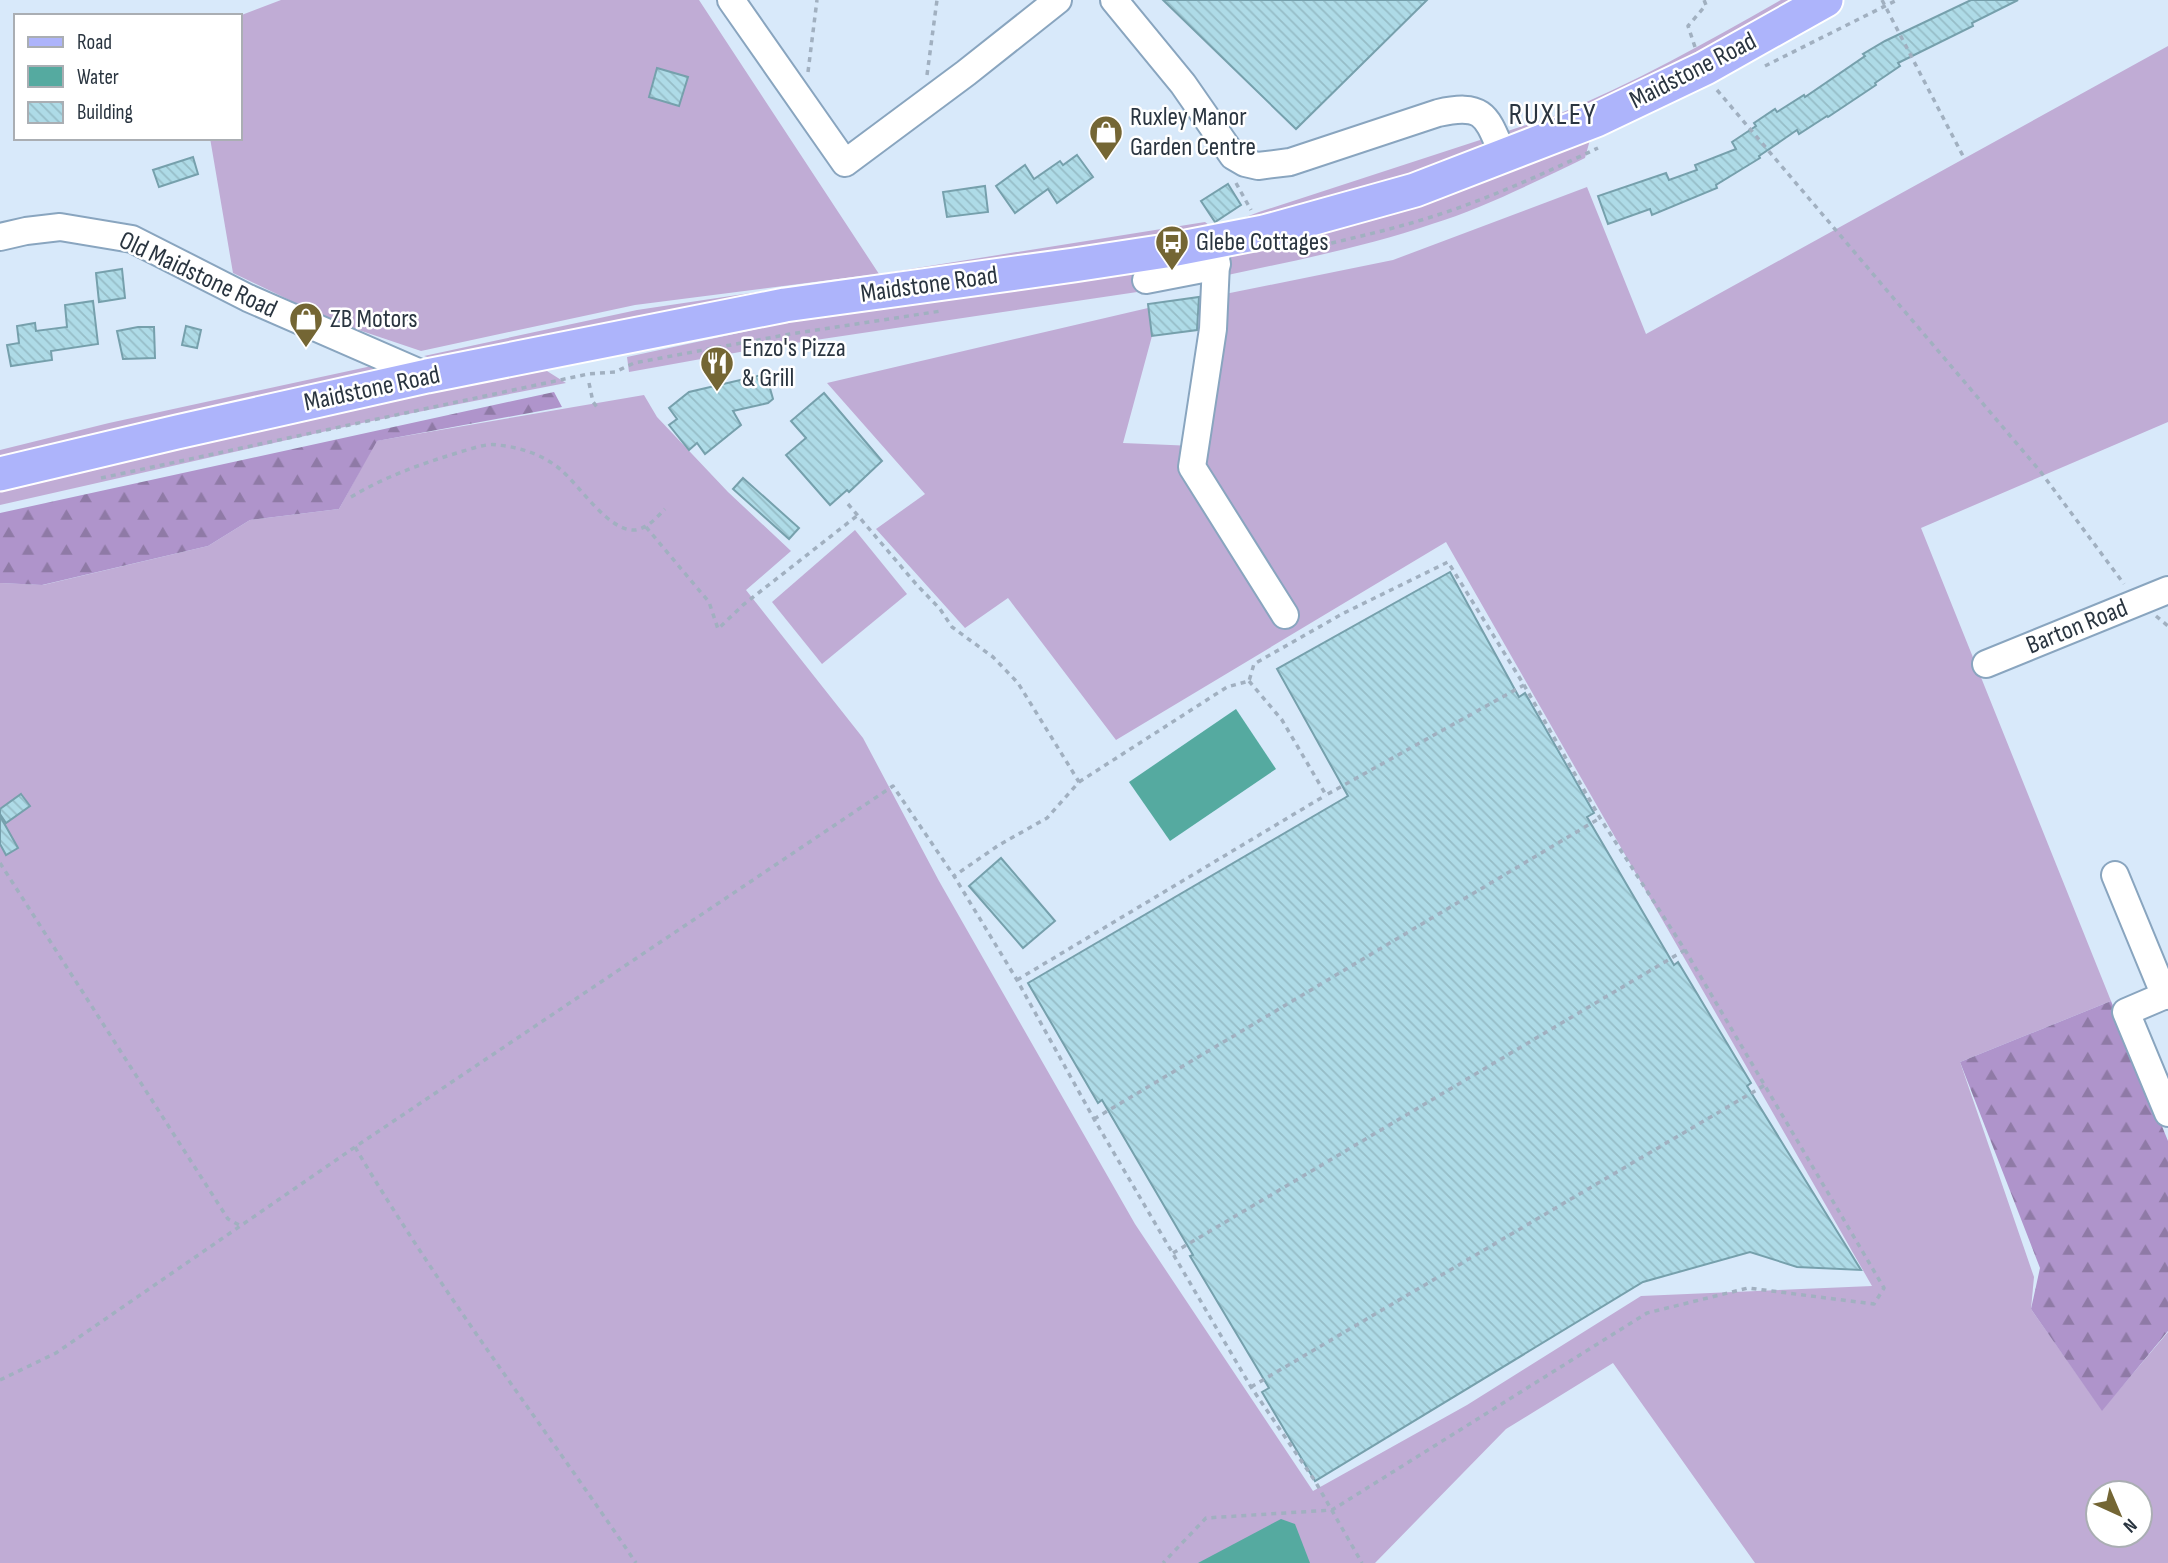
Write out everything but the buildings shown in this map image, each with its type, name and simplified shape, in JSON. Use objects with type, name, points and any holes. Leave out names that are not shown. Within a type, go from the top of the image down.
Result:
[{"type":"main road","name":"Maidstone Road","points":[[0,474],[427,376],[785,305],[1087,263],[1217,252],[1264,232],[1415,190],[1596,120],[1703,69],[1826,0]]},
{"type":"street","points":[[731,0],[845,163],[1058,0]]},
{"type":"street","points":[[1114,0],[1176,75],[1233,156],[1245,163],[1258,166],[1290,162],[1457,109],[1471,109],[1483,114],[1504,157]]},
{"type":"street","name":"Old Maidstone Road","points":[[0,237],[60,227],[132,239],[248,299],[427,376]]},
{"type":"street","points":[[1146,280],[1208,268],[1217,252]]},
{"type":"street","points":[[1217,252],[1213,329],[1192,467],[1284,615]]},
{"type":"street","name":"Barton Road","points":[[1986,664],[2168,590]]},
{"type":"street","points":[[2115,874],[2166,995],[2126,1012],[2168,1113]]},
{"type":"path","points":[[807,76],[817,0]]},
{"type":"path","points":[[923,105],[937,0]]},
{"type":"path","points":[[1704,0],[1706,5],[1688,26],[1703,69],[1717,90],[2040,471],[2138,602],[2168,626]]},
{"type":"path","points":[[1882,0],[1963,156]]},
{"type":"path","points":[[1245,163],[1234,181],[1264,232]]},
{"type":"path","points":[[98,479],[588,374],[615,372],[634,363],[790,334],[945,310]]},
{"type":"path","points":[[589,383],[593,402],[597,407]]},
{"type":"path","points":[[351,497],[381,480],[428,462],[495,444],[535,453],[561,469],[614,524],[632,530],[646,527],[666,509]]},
{"type":"path","points":[[848,504],[940,609],[951,627],[993,657],[1018,683],[1079,782]]},
{"type":"path","points":[[646,527],[709,602],[718,629],[743,605],[858,515]]},
{"type":"path","points":[[1163,1563],[1206,1518],[1332,1510],[1647,1312],[1748,1288],[1874,1304],[1884,1288],[1685,950],[1600,818],[1524,685],[1448,562],[1342,614],[1254,664],[1249,681]]},
{"type":"path","points":[[954,876],[999,845],[1047,818],[1079,782],[1227,687],[1249,681]]},
{"type":"path","points":[[1249,681],[1282,720],[1326,795]]},
{"type":"path","points":[[1017,980],[1326,795],[1524,685]]},
{"type":"path","points":[[0,1380],[56,1353],[355,1147],[893,786],[954,876],[1017,980],[1094,1119],[1251,1387],[1315,1481],[1362,1563]]},
{"type":"path","points":[[1094,1119],[1600,818]]},
{"type":"path","points":[[0,863],[228,1219],[241,1226]]},
{"type":"path","points":[[1173,1253],[1685,950]]},
{"type":"path","points":[[1251,1387],[1765,1084]]},
{"type":"path","points":[[355,1147],[375,1182],[636,1563]]},
{"type":"shaded area","points":[[281,0],[699,0],[879,274],[1205,222],[1214,229],[1554,116],[1641,76],[1781,0],[1795,0],[1618,96],[1555,122],[1433,169],[1266,218],[1220,229],[1079,251],[791,291],[585,329],[440,361],[424,356],[637,310],[877,274],[635,305],[421,351],[335,322],[233,273],[210,140],[242,140],[242,15]]},
{"type":"shaded area","points":[[2168,46],[2168,422],[1921,528],[2111,1001],[1960,1062],[2034,1277],[2031,1309],[2102,1410],[2168,1332],[2168,1563],[1755,1563],[1613,1363],[1506,1429],[1375,1563],[0,1563],[0,583],[43,585],[208,546],[250,520],[339,509],[376,441],[644,395],[657,417],[728,492],[791,551],[746,590],[863,738],[939,881],[1135,1224],[1313,1491],[1467,1405],[1641,1296],[1872,1286],[1446,542],[1116,740],[1008,598],[965,628],[876,529],[925,494],[827,383],[1148,308],[1152,336],[1123,443],[1194,446],[1215,296],[1393,260],[1587,187],[1646,334]]},
{"type":"shaded area","points":[[1591,136],[1585,158],[1471,210],[1381,240],[1223,276],[1224,254]]},
{"type":"shaded area","points":[[1144,267],[1144,291],[762,348],[629,372],[627,357],[789,322]]},
{"type":"shaded area","points":[[381,364],[386,370],[0,458],[0,450],[109,423]]},
{"type":"shaded area","points":[[539,366],[566,383],[362,423],[0,505],[0,486]]},
{"type":"shaded area","points":[[855,530],[907,594],[822,664],[772,602]]},
{"type":"green space","points":[[554,392],[562,407],[377,441],[339,509],[250,520],[208,546],[42,585],[0,583],[0,513]]},
{"type":"green space","points":[[2111,1001],[2168,1141],[2168,1331],[2102,1411],[2031,1309],[2040,1268],[1960,1062]]},
{"type":"water","points":[[1236,709],[1276,769],[1170,841],[1129,782]]},
{"type":"water","points":[[1281,1519],[1295,1524],[1310,1563],[1198,1563]]},
{"type":"place","name":"Ruxley Manor Garden Centre","points":[[1106,162]]},
{"type":"place","name":"Glebe Cottages","points":[[1172,272]]},
{"type":"place","name":"ZB Motors","points":[[306,349]]},
{"type":"place","name":"Enzo's Pizza & Grill","points":[[717,393]]},
{"type":"district","name":"RUXLEY","points":[[1553,115]]}]
